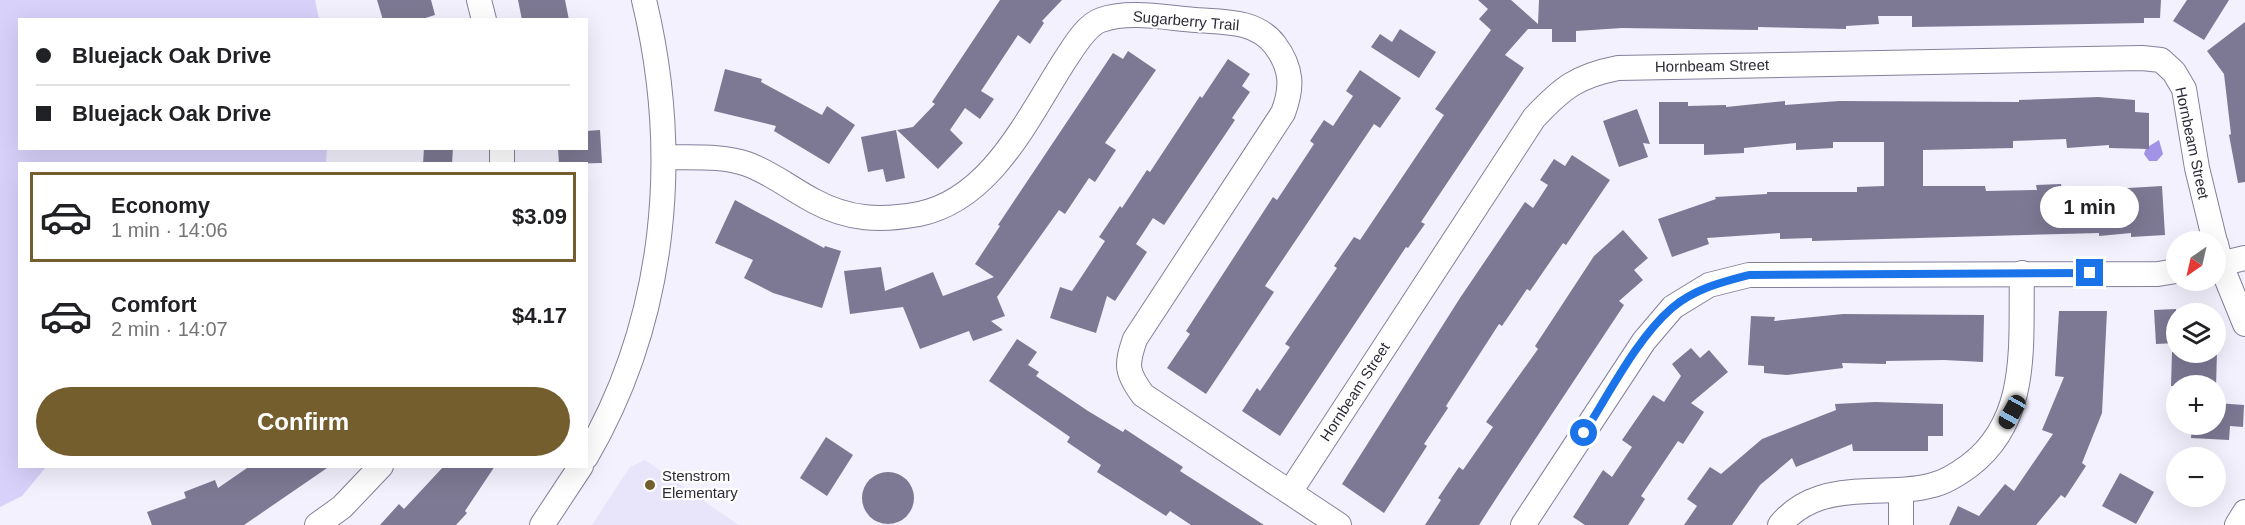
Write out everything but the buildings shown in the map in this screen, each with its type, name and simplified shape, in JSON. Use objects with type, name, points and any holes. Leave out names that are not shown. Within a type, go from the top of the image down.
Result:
[{"type":"street","points":[[479,0],[484,18]]},
{"type":"street","points":[[588,454],[604,427],[625,377],[655,272],[663,213],[665,157],[661,89],[644,0]]},
{"type":"street","name":"Sugarberry Trail","points":[[665,157],[745,163],[774,176],[813,201],[845,215],[877,220],[920,214],[949,206],[976,186],[999,161],[1077,42],[1099,20],[1136,16],[1236,22],[1258,29],[1275,45],[1287,67],[1291,92],[1283,113],[1135,339],[1127,361],[1131,379],[1143,395],[1339,525]]},
{"type":"street","name":"Hornbeam Street","points":[[1290,492],[1534,118],[1556,94],[1588,74],[1618,68],[2130,58],[2161,60],[2174,72],[2184,89],[2197,168],[2212,231]]},
{"type":"street","points":[[2226,255],[2245,258]]},
{"type":"street","points":[[1523,525],[1644,341],[1672,307],[1709,285],[1749,275],[2166,272]]},
{"type":"street","points":[[1780,525],[1790,512],[1820,496],[1934,485],[1958,474],[1981,457],[2012,412],[2019,377],[2022,273]]},
{"type":"street","points":[[2226,276],[2245,324]]},
{"type":"street","points":[[317,525],[342,507],[379,468]]},
{"type":"street","points":[[542,525],[580,468]]},
{"type":"street","points":[[1900,490],[1901,525]]},
{"type":"street","points":[[2236,525],[2245,513]]},
{"type":"shaded area","points":[[0,0],[315,0],[319,18],[18,18],[18,150],[327,150],[326,162],[18,162],[18,468],[45,468],[22,496],[0,507]]},
{"type":"shaded area","points":[[2159,140],[2163,154],[2157,161],[2149,161],[2144,154],[2146,148]]},
{"type":"shaded area","name":"Stenstrom Elementary","points":[[645,460],[739,525],[592,525],[630,467]]},
{"type":"place","name":"Stenstrom Elementary","points":[[650,485]]},
{"type":"route","points":[[1584,433],[1644,341],[1672,307],[1709,285],[1749,275],[2090,273]]}]
